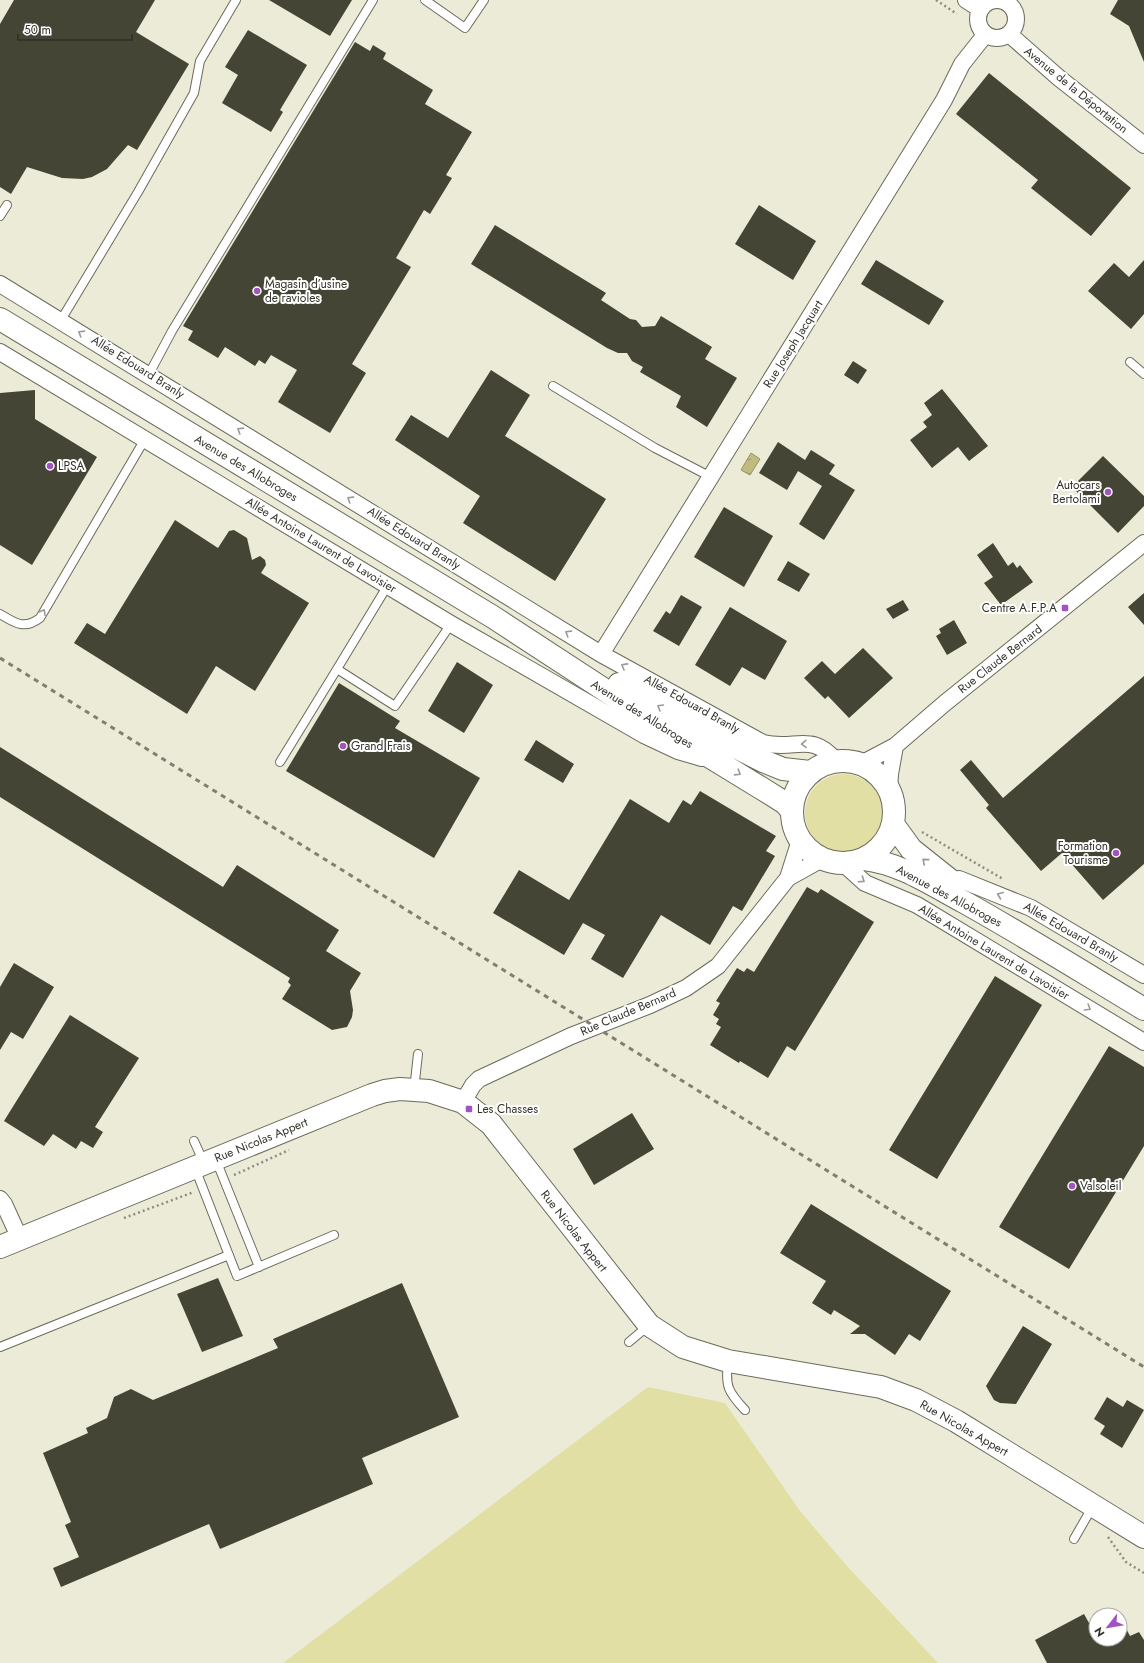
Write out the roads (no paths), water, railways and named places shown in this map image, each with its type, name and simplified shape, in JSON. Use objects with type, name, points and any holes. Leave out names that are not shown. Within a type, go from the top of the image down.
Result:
[{"type":"main road","name":"Avenue des Allobroges","points":[[0,319],[493,617],[666,730],[717,760],[785,804],[792,811]]},
{"type":"main road","name":"Avenue des Allobroges","points":[[493,617],[572,656],[687,722],[736,747],[783,769],[810,772]]},
{"type":"main road","points":[[836,761],[848,761],[861,764],[873,770],[895,793],[893,801],[899,821],[883,845],[854,861],[822,859],[809,851],[800,840],[794,826],[792,811],[794,796],[800,783],[810,772],[822,765],[836,761]]},
{"type":"main road","name":"Avenue des Allobroges","points":[[899,821],[911,849],[1011,928]]},
{"type":"main road","name":"Avenue des Allobroges","points":[[854,861],[880,861],[897,867],[1011,928],[1144,1009]]},
{"type":"main road","name":"Rue Nicolas Appert","points":[[0,1247],[372,1095],[385,1091],[429,1091],[463,1102],[490,1124],[649,1325],[683,1347],[728,1361],[881,1387],[916,1400],[956,1421],[1089,1513],[1144,1537]]},
{"type":"street","points":[[966,0],[980,9]]},
{"type":"street","points":[[994,0],[1008,2],[1013,9],[1016,18],[1014,27],[1010,34],[1002,38],[993,39],[985,35],[977,23],[980,9],[988,2],[994,0]]},
{"type":"street","name":"Avenue de la Déportation","points":[[1010,34],[1059,78],[1144,145]]},
{"type":"street","name":"Rue Joseph Jacquart","points":[[601,654],[944,100],[962,64],[985,35]]},
{"type":"street","name":"Allée Edouard Branly","points":[[0,284],[149,374],[601,654],[763,743],[777,746],[807,743],[818,745],[826,750],[836,761]]},
{"type":"street","name":"Allée Antoine Laurent de Lavoisier","points":[[0,352],[451,624],[644,735],[678,751],[696,757],[717,760]]},
{"type":"street","name":"Rue Claude Bernard","points":[[861,764],[895,746],[945,703],[1144,543]]},
{"type":"street","points":[[644,735],[683,728],[707,739],[736,747]]},
{"type":"street","points":[[895,746],[890,774],[895,793]]},
{"type":"street","name":"Rue Claude Bernard","points":[[463,1102],[473,1085],[479,1079],[571,1036],[650,1005],[686,988],[718,966],[788,878],[800,840]]},
{"type":"street","name":"Rue Claude Bernard","points":[[788,878],[822,859]]},
{"type":"street","name":"Allée Antoine Laurent de Lavoisier","points":[[854,861],[865,882],[917,905],[1144,1042]]},
{"type":"street","name":"Allée Edouard Branly","points":[[950,881],[959,879],[1031,908],[1144,975]]},
{"type":"street","points":[[0,1199],[4,1204],[20,1239]]},
{"type":"lane","points":[[61,320],[138,192],[194,93],[200,61],[236,0]]},
{"type":"lane","points":[[149,374],[172,331],[373,0]]},
{"type":"lane","points":[[425,0],[465,28],[484,0]]},
{"type":"lane","points":[[0,216],[7,205]]},
{"type":"lane","points":[[1130,362],[1144,374]]},
{"type":"lane","points":[[553,386],[655,448],[711,477]]},
{"type":"lane","points":[[0,614],[18,625],[33,624],[40,618],[145,439]]},
{"type":"lane","points":[[280,762],[388,585]]},
{"type":"lane","points":[[337,669],[395,706],[451,624]]},
{"type":"lane","points":[[414,1090],[418,1054]]},
{"type":"lane","points":[[194,1141],[205,1163],[223,1180],[260,1267]]},
{"type":"lane","points":[[205,1163],[203,1188],[237,1276],[334,1235]]},
{"type":"lane","points":[[0,1348],[229,1255]]},
{"type":"lane","points":[[629,1342],[649,1325]]},
{"type":"lane","points":[[728,1361],[726,1377],[728,1391],[745,1410]]},
{"type":"lane","points":[[1074,1539],[1089,1513]]},
{"type":"water","points":[[751,453],[760,459],[750,475],[741,470]]},
{"type":"railway","points":[[0,658],[1144,1367]]},
{"type":"place","name":"Magasin d’usine de ravioles","points":[[257,291]]},
{"type":"place","name":"LPSA","points":[[50,466]]},
{"type":"place","name":"Autocars Bertolami","points":[[1108,492]]},
{"type":"place","name":"Centre A.F.P.A","points":[[1065,608]]},
{"type":"place","name":"Grand Frais","points":[[343,746]]},
{"type":"place","name":"Formation Tourisme","points":[[1116,853]]},
{"type":"place","name":"Les Chasses","points":[[469,1109]]},
{"type":"place","name":"Valsoleil","points":[[1072,1186]]}]
